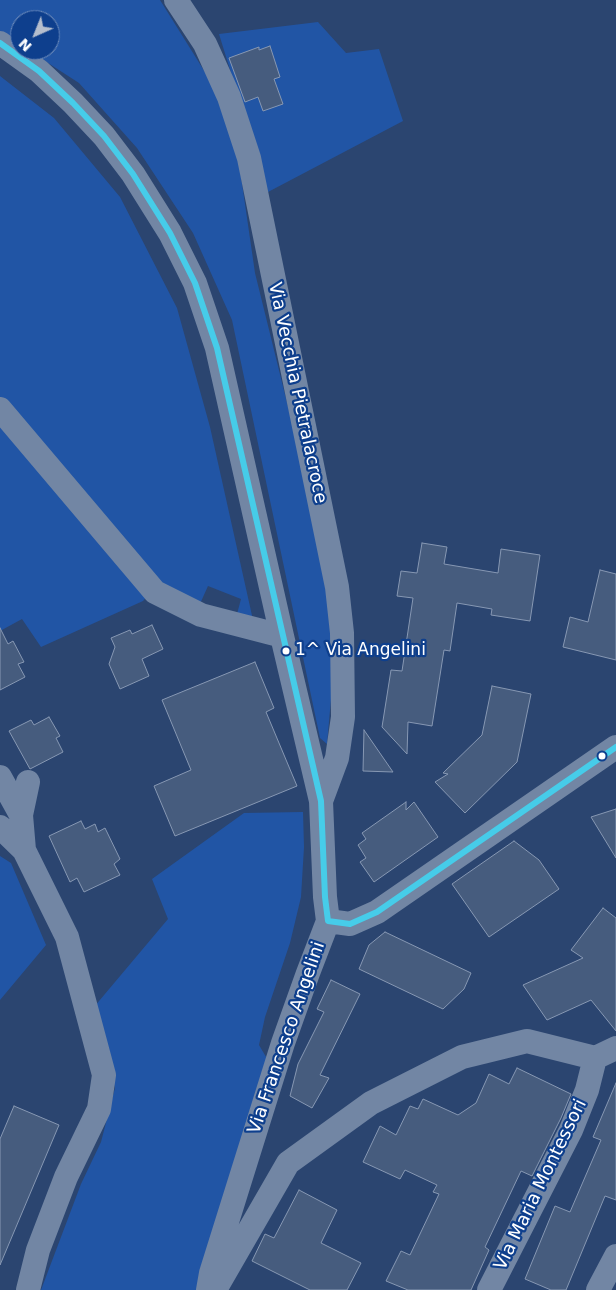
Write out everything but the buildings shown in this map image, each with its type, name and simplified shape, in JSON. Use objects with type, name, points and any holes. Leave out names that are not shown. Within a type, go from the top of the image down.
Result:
[{"type":"street","name":"Via Vecchia Pietralacroce","points":[[176,0],[205,44],[229,97],[249,158],[337,587],[342,633],[343,717],[337,758],[321,801]]},
{"type":"street","name":"Via Francesco Angelini","points":[[0,43],[39,71],[104,136],[133,174],[170,233],[195,283],[217,348],[321,801],[325,897],[328,920],[283,1043],[211,1273],[208,1290]]},
{"type":"street","points":[[0,409],[155,592],[201,615],[282,636]]},
{"type":"street","points":[[328,920],[350,924],[376,912],[616,747]]},
{"type":"street","points":[[0,777],[22,816]]},
{"type":"street","points":[[24,850],[22,816],[28,782]]},
{"type":"street","points":[[0,827],[24,850],[67,937],[104,1075],[99,1109],[66,1177],[38,1250],[28,1290]]},
{"type":"street","points":[[216,1290],[288,1163],[372,1103],[462,1057],[527,1041],[595,1058],[616,1048]]},
{"type":"street","name":"Via Maria Montessori","points":[[489,1290],[572,1130],[587,1090],[595,1058]]},
{"type":"street","points":[[598,1290],[616,1256]]},
{"type":"shaded area","points":[[0,0],[160,0],[213,85],[236,142],[255,273],[293,427],[325,577],[336,643],[327,744],[320,738],[232,320],[193,233],[137,148],[79,83],[43,60],[60,60],[60,10],[10,10],[10,39],[0,33]]},
{"type":"shaded area","points":[[318,22],[346,53],[379,49],[403,121],[268,192],[219,34]]},
{"type":"shaded area","points":[[0,76],[54,118],[120,197],[177,308],[210,427],[253,620],[237,614],[241,599],[208,586],[199,606],[157,585],[143,601],[41,647],[22,619],[0,631]]},
{"type":"shaded area","points":[[303,812],[304,847],[301,897],[290,943],[265,1017],[259,1045],[269,1062],[199,1290],[41,1290],[81,1184],[101,1142],[115,1088],[94,1007],[168,919],[152,879],[244,813]]},
{"type":"shaded area","points":[[0,856],[11,863],[46,945],[0,1000]]},
{"type":"transit line","points":[[0,43],[39,71],[104,136],[133,174],[170,233],[195,283],[217,348],[321,801],[325,897],[328,921],[350,924],[377,912],[616,747]]},
{"type":"place","name":"1^ Via Angelini","points":[[286,651]]}]
